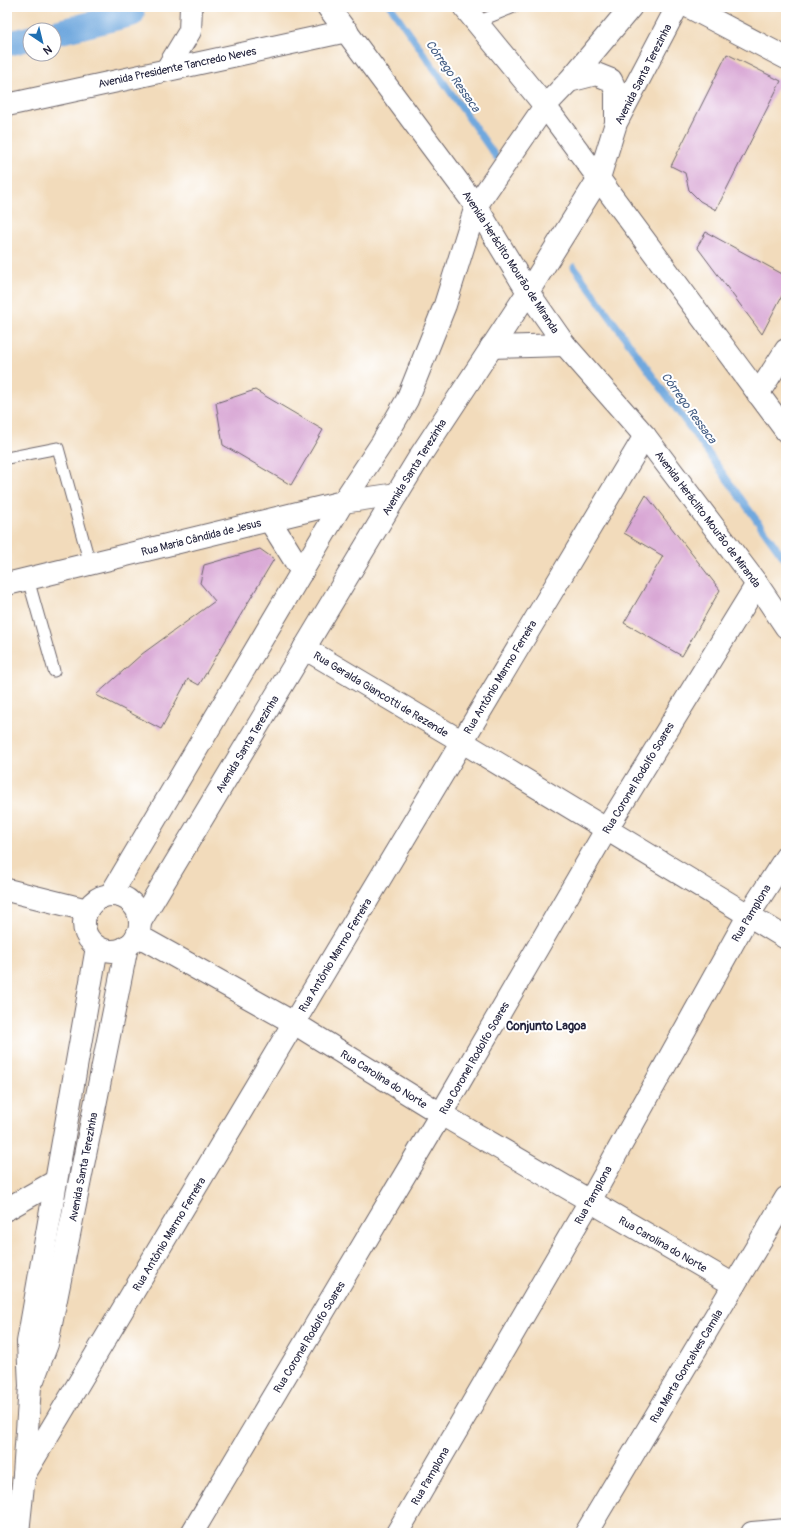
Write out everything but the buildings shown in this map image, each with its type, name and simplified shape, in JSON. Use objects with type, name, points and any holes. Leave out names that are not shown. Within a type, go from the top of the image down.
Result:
[{"type":"street","points":[[167,69],[190,31],[191,7]]},
{"type":"street","name":"Avenida Heráclito Mourão de Miranda","points":[[328,7],[476,206],[528,292],[565,345],[645,436],[757,584],[786,627]]},
{"type":"street","points":[[111,894],[343,502],[382,443],[407,400],[445,305],[476,206],[546,106],[631,7]]},
{"type":"street","name":"Avenida Santa Terezinha","points":[[30,1386],[47,1344],[135,934],[397,494],[528,292],[599,178],[616,124],[677,7]]},
{"type":"street","points":[[689,7],[786,58]]},
{"type":"street","points":[[470,15],[546,106],[786,431]]},
{"type":"street","name":"Avenida Presidente Tancredo Neves","points":[[7,105],[347,31]]},
{"type":"street","points":[[569,81],[596,74],[611,80],[616,91],[616,124]]},
{"type":"street","points":[[491,347],[565,345]]},
{"type":"street","points":[[758,394],[786,350]]},
{"type":"street","name":"Rua Antônio Marmo Ferreira","points":[[24,1475],[461,741],[645,436]]},
{"type":"street","name":"Rua Maria Cândida de Jesus","points":[[7,584],[343,502],[397,494]]},
{"type":"street","points":[[270,520],[302,572]]},
{"type":"street","name":"Rua Coronel Rodolfo Soares","points":[[192,1533],[441,1114],[606,830],[757,584]]},
{"type":"street","name":"Rua Geralda Giancotti de Rezende","points":[[304,648],[461,741],[786,938]]},
{"type":"street","name":"Rua Pamplona","points":[[397,1533],[590,1201],[748,916],[786,857]]},
{"type":"street","points":[[7,890],[87,910]]},
{"type":"street","points":[[111,894],[128,900],[136,910],[135,934],[120,949],[112,951],[97,947],[91,942],[86,934],[84,926],[84,917],[87,910],[97,899],[111,894]]},
{"type":"street","name":"Rua Carolina do Norte","points":[[135,934],[294,1023],[441,1114],[734,1285]]},
{"type":"street","name":"Avenida Santa Terezinha","points":[[18,1533],[24,1475],[30,1386],[28,1342],[97,947]]},
{"type":"street","points":[[7,1209],[56,1181]]},
{"type":"street","name":"Rua Marta Gonçalves Camila","points":[[586,1533],[786,1198]]},
{"type":"street","points":[[752,1533],[786,1530]]},
{"type":"lane","points":[[470,15],[514,7]]},
{"type":"lane","points":[[7,458],[58,448],[90,564]]},
{"type":"lane","points":[[28,579],[54,671]]},
{"type":"waterway","name":"Córrego Ressaca","points":[[391,7],[496,157]]},
{"type":"waterway","points":[[62,31],[132,14]]},
{"type":"waterway","points":[[7,44],[22,40]]},
{"type":"waterway","name":"Córrego Ressaca","points":[[574,267],[786,561]]},
{"type":"district","name":"Conjunto Lagoa","points":[[546,1026]]}]
